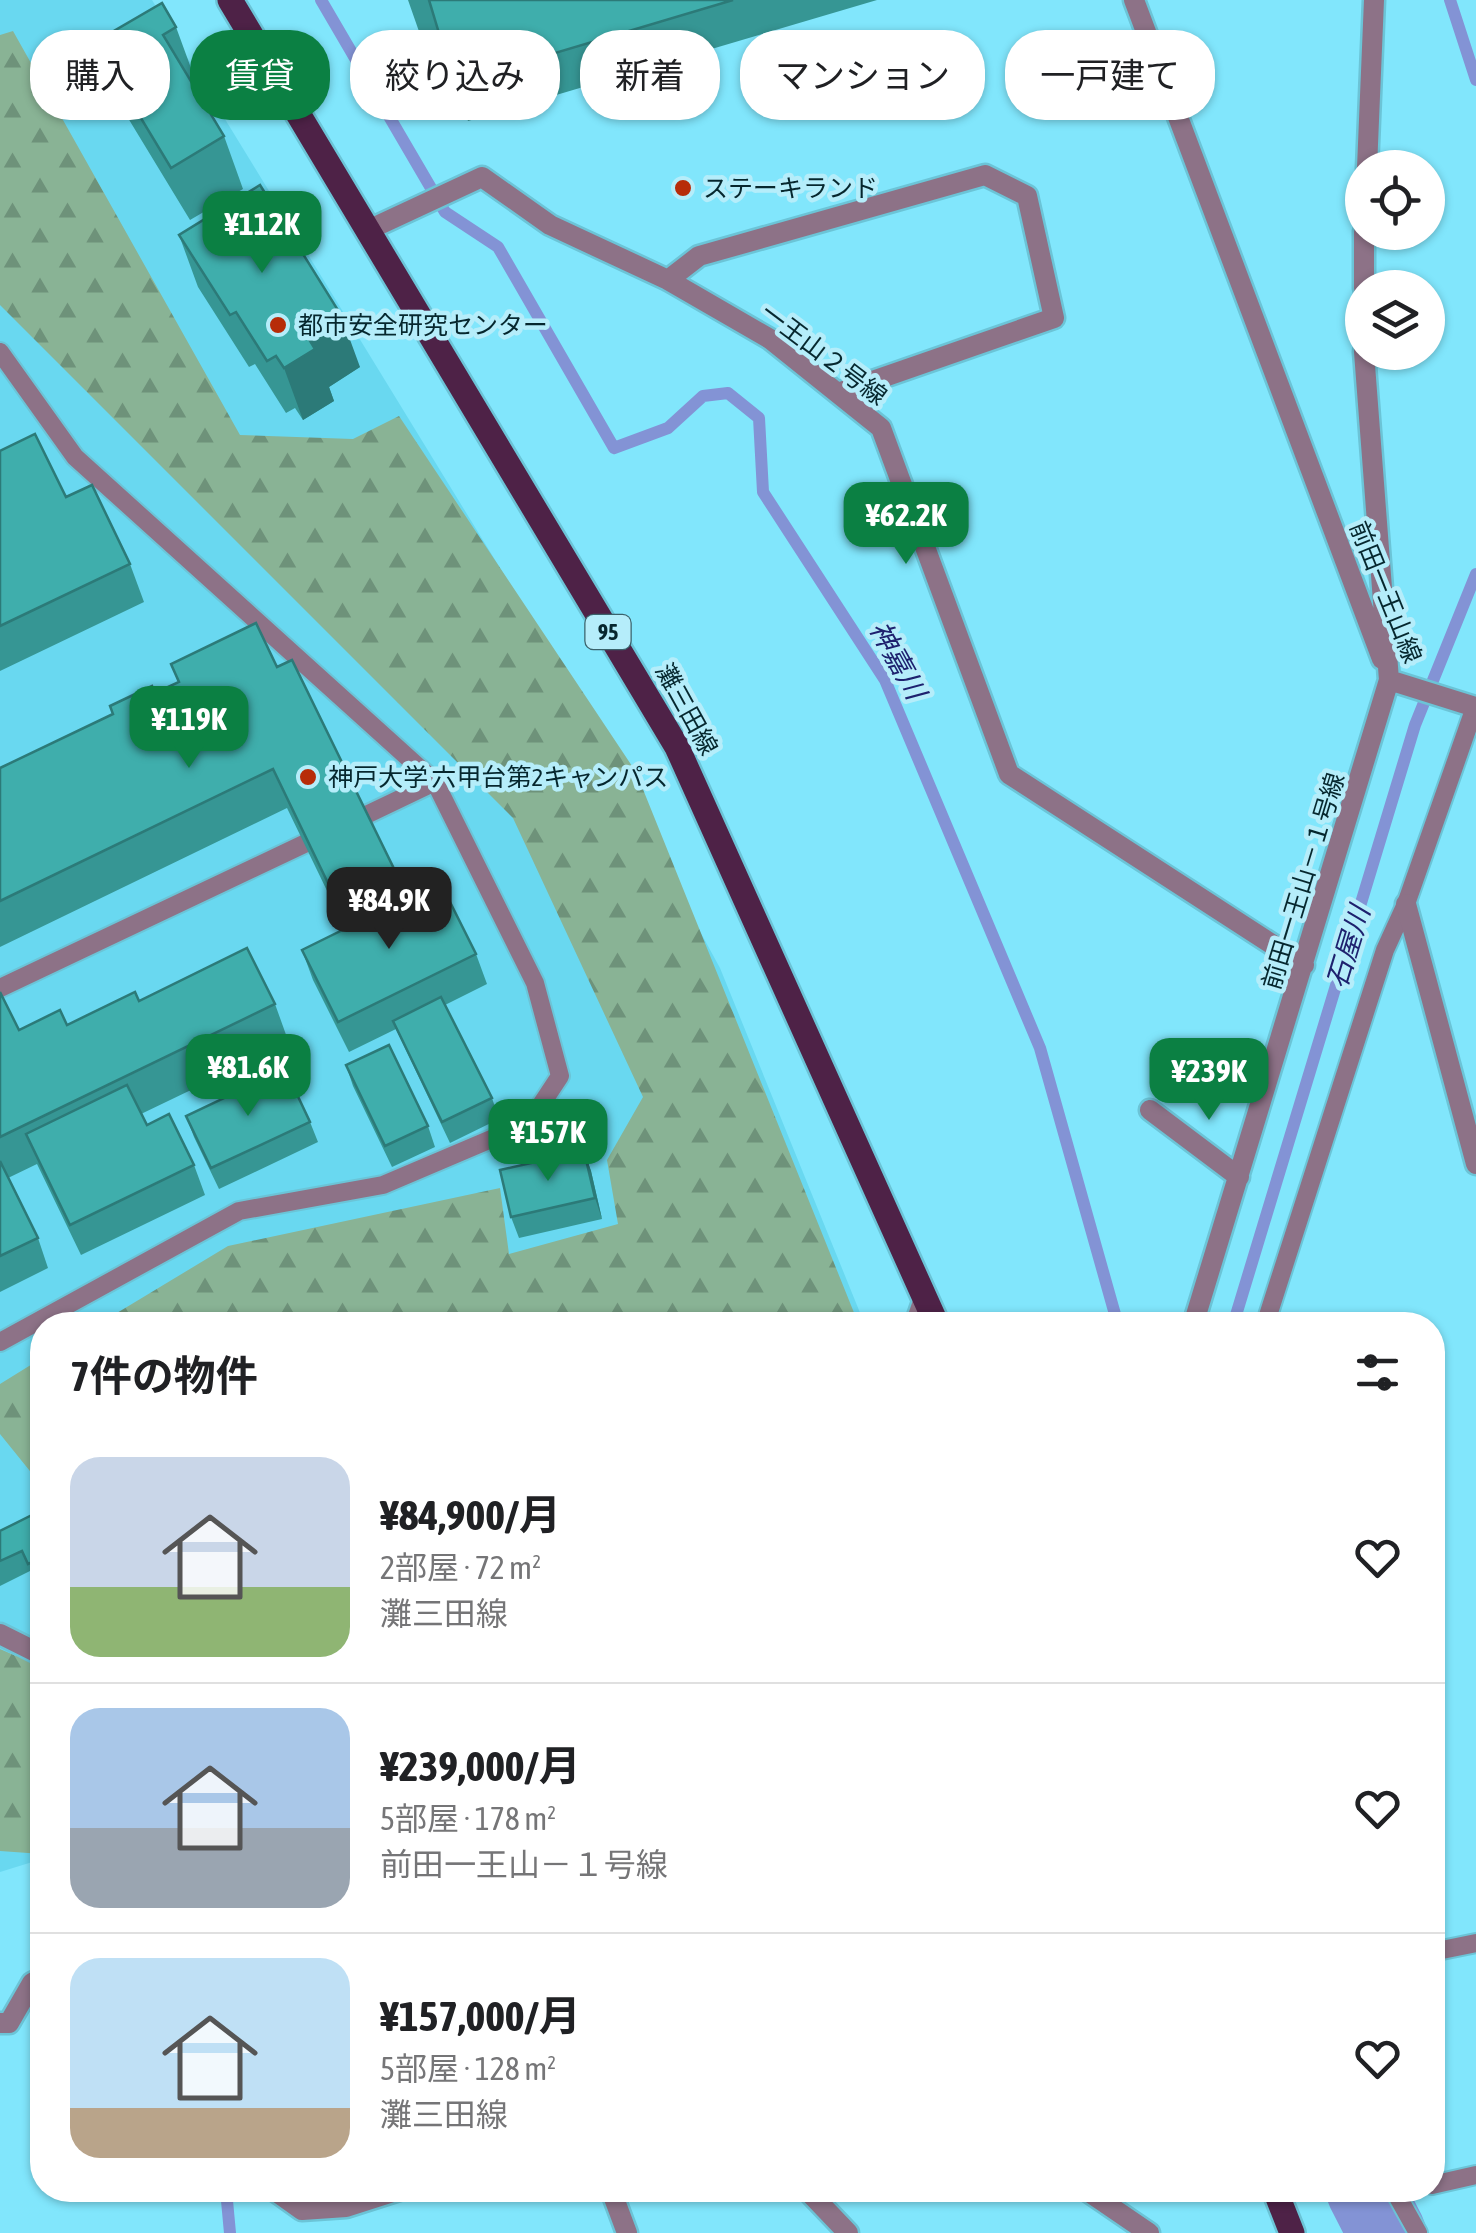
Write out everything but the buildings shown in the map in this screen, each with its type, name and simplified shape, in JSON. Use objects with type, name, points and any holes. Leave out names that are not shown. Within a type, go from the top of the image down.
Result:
[{"type":"main road","name":"灘三田線","points":[[230,0],[677,747],[932,1312]]},
{"type":"main road","points":[[1280,2202],[1292,2233]]},
{"type":"street","name":"前田一王山線","points":[[1134,0],[1389,680],[1475,707]]},
{"type":"street","points":[[1368,150],[1374,0]]},
{"type":"street","points":[[668,280],[699,256],[985,175],[1027,196],[1054,318],[838,393]]},
{"type":"street","name":"一王山２号線","points":[[366,231],[482,177],[550,225],[668,280],[770,339],[881,428],[1009,774],[1304,965]]},
{"type":"street","points":[[1365,370],[1389,680]]},
{"type":"street","name":"前田一王山－１号線","points":[[1197,1312],[1389,680]]},
{"type":"street","points":[[1406,904],[1476,1164]]},
{"type":"street","points":[[1150,1110],[1239,1177]]},
{"type":"street","points":[[920,1312],[925,1296]]},
{"type":"street","points":[[0,1634],[30,1649]]},
{"type":"street","points":[[0,2024],[9,2022],[30,1986]]},
{"type":"street","points":[[291,2202],[302,2210],[362,2202]]},
{"type":"street","points":[[615,2202],[627,2233]]},
{"type":"street","points":[[818,2202],[848,2233]]},
{"type":"street","points":[[1104,2202],[1149,2233]]},
{"type":"lane","points":[[0,352],[75,456],[436,782],[535,983],[560,1076],[529,1122],[383,1185],[239,1211],[55,1312]]},
{"type":"lane","name":"前田一王山線","points":[[1269,1312],[1384,950],[1406,904],[1475,707]]},
{"type":"lane","points":[[364,816],[436,782]]},
{"type":"lane","points":[[0,988],[304,844]]},
{"type":"lane","points":[[0,1342],[30,1326]]},
{"type":"lane","points":[[1445,1949],[1476,1943]]},
{"type":"lane","points":[[1445,2182],[1476,2176]]},
{"type":"lane","points":[[1405,2202],[1418,2233]]},
{"type":"shaded area","name":"神戸大学 六甲台第2キャンパス","points":[[0,0],[152,0],[190,62],[190,120],[226,120],[511,586],[720,968],[860,1312],[30,1312],[30,1863],[0,1872]]},
{"type":"green space","points":[[13,31],[30,61],[30,120],[63,120],[240,435],[353,439],[399,416],[636,772],[854,1312],[119,1312],[228,1246],[500,1188],[509,1254],[618,1224],[607,1160],[643,1097],[513,818],[0,305],[0,35]]},
{"type":"green space","points":[[30,1365],[30,1471],[0,1434],[0,1384]]},
{"type":"green space","points":[[30,1647],[30,1853],[0,1851],[0,1649],[16,1656]]},
{"type":"waterway","name":"神嘉川","points":[[321,0],[445,212],[498,247],[614,448],[668,428],[703,396],[728,393],[759,418],[763,492],[885,680],[1040,1048],[1114,1312]]},
{"type":"waterway","name":"石屋川","points":[[1450,0],[1476,80]]},
{"type":"waterway","name":"石屋川","points":[[1237,1312],[1415,725],[1476,574]]},
{"type":"waterway","points":[[227,2202],[230,2233]]},
{"type":"waterway","name":"石屋川","points":[[1371,2202],[1387,2233]]},
{"type":"place","name":"ステーキランド","points":[[683,188]]},
{"type":"place","name":"都市安全研究センター","points":[[278,325]]},
{"type":"place","name":"神戸大学 六甲台第2キャンパス","points":[[308,777]]}]
